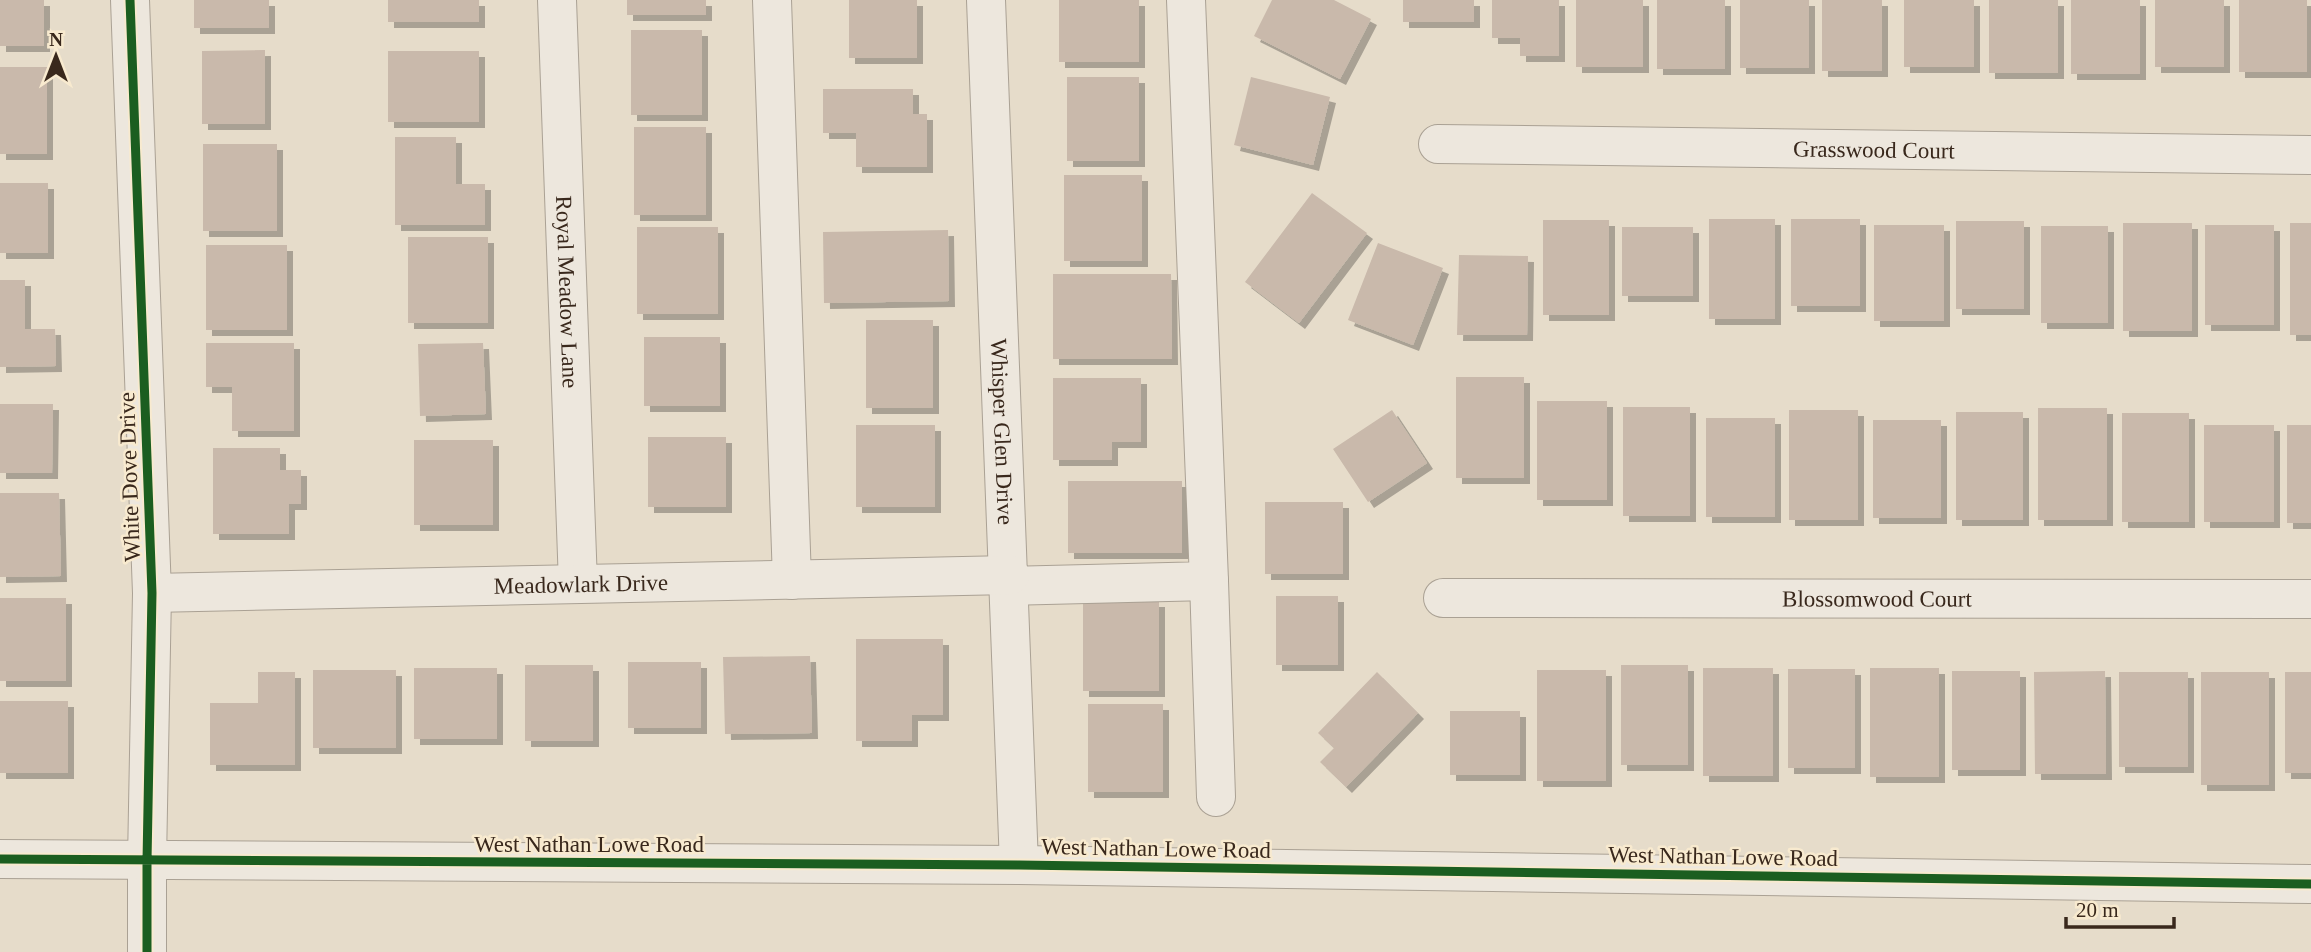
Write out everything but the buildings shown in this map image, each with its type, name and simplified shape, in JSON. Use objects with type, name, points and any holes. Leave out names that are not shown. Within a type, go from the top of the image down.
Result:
[{"type":"street","name":"White Dove Drive","points":[[130,0],[152,593],[147,952]]},
{"type":"street","name":"Royal Meadow Lane","points":[[557,0],[578,584]]},
{"type":"street","points":[[772,0],[792,580]]},
{"type":"street","name":"Whisper Glen Drive","points":[[986,0],[1019,866]]},
{"type":"street","points":[[1186,0],[1216,797]]},
{"type":"street","name":"Grasswood Court","points":[[1438,144],[2311,155]]},
{"type":"street","name":"Meadowlark Drive","points":[[152,593],[792,580],[1209,581]]},
{"type":"street","name":"Blossomwood Court","points":[[1443,598],[2311,598]]},
{"type":"street","name":"West Nathan Lowe Road","points":[[0,859],[1019,866],[2311,884]]},
{"type":"cycle path","points":[[130,0],[152,593],[147,952]]},
{"type":"cycle path","points":[[0,859],[1019,865],[2311,884]]}]
